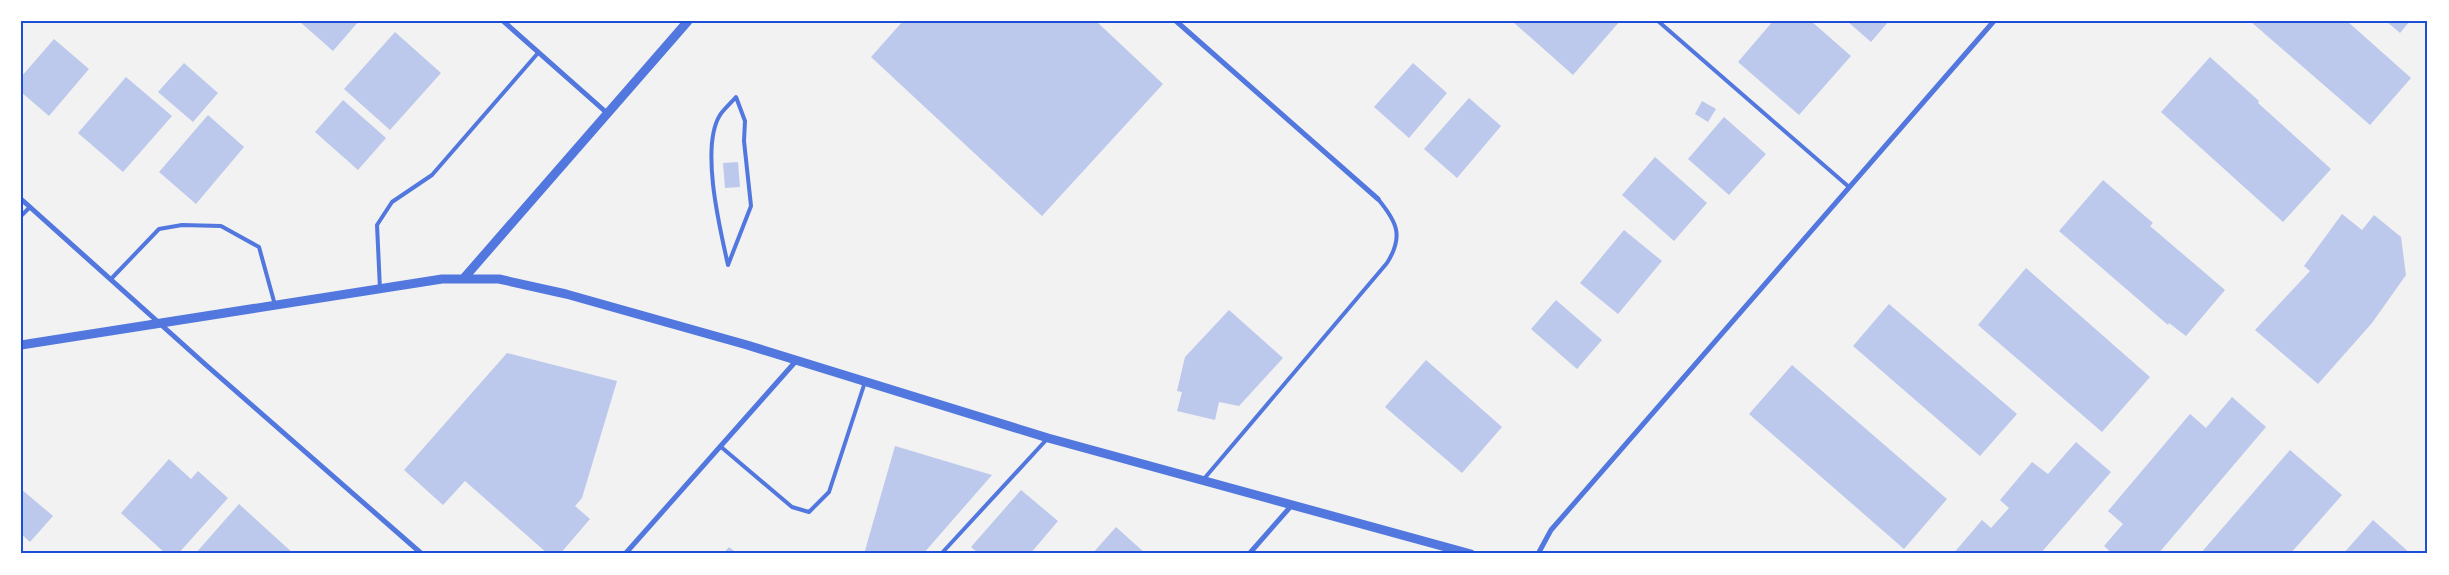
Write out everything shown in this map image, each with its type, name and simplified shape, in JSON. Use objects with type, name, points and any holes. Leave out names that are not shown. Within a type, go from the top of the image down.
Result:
[{"type":"street","points":[[503,21],[607,113]]},
{"type":"street","points":[[464,278],[688,21]]},
{"type":"street","points":[[1176,21],[1378,199]]},
{"type":"street","points":[[1538,554],[1557,522],[1994,21]]},
{"type":"street","points":[[21,199],[422,554]]},
{"type":"street","points":[[21,345],[380,289],[464,278],[499,279],[531,285],[796,361],[1048,438],[1471,554]]},
{"type":"street","points":[[625,554],[796,361]]},
{"type":"street","points":[[1249,554],[1292,505]]},
{"type":"lane","points":[[1658,21],[1849,187]]},
{"type":"lane","points":[[380,289],[378,225],[392,202],[432,176],[538,52]]},
{"type":"lane","points":[[736,98],[745,121],[744,141],[751,206],[728,265],[716,210],[712,141],[720,116],[736,98]]},
{"type":"lane","points":[[1203,480],[1387,263],[1395,249],[1397,234],[1393,218],[1378,199]]},
{"type":"lane","points":[[21,216],[30,207]]},
{"type":"lane","points":[[111,279],[159,229],[182,225],[221,226],[258,247],[275,306]]},
{"type":"lane","points":[[720,446],[792,507],[809,512],[829,492],[864,382]]},
{"type":"lane","points":[[941,554],[1048,438]]},
{"type":"building","points":[[299,21],[359,21],[333,51]]},
{"type":"building","points":[[903,21],[1096,21],[1163,84],[1042,216],[871,57]]},
{"type":"building","points":[[1512,21],[1620,21],[1573,75]]},
{"type":"building","points":[[1773,21],[1811,21],[1851,56],[1799,115],[1738,62]]},
{"type":"building","points":[[1847,21],[1889,21],[1871,42]]},
{"type":"building","points":[[2250,21],[2347,21],[2411,78],[2370,125]]},
{"type":"building","points":[[2386,21],[2410,21],[2400,33]]},
{"type":"building","points":[[395,32],[441,73],[390,130],[344,89]]},
{"type":"building","points":[[54,39],[89,69],[49,116],[21,92],[21,77]]},
{"type":"building","points":[[2210,57],[2331,169],[2283,222],[2161,112]]},
{"type":"building","points":[[184,63],[218,93],[193,122],[158,92]]},
{"type":"building","points":[[1413,63],[1447,93],[1409,138],[1374,107]]},
{"type":"building","points":[[126,77],[172,116],[123,172],[78,133]]},
{"type":"building","points":[[1469,98],[1501,126],[1457,178],[1424,149]]},
{"type":"building","points":[[343,100],[386,138],[358,170],[315,132]]},
{"type":"building","points":[[1702,101],[1716,109],[1708,122],[1695,114]]},
{"type":"building","points":[[208,115],[244,147],[196,204],[159,172]]},
{"type":"building","points":[[1724,117],[1766,154],[1729,195],[1688,159]]},
{"type":"building","points":[[1655,157],[1707,203],[1674,241],[1622,195]]},
{"type":"building","points":[[738,162],[740,187],[725,188],[723,163]]},
{"type":"building","points":[[2103,180],[2153,223],[2150,226],[2225,290],[2186,336],[2169,323],[2168,325],[2059,231]]},
{"type":"building","points":[[2342,214],[2362,230],[2374,215],[2401,237],[2406,275],[2372,323],[2318,384],[2255,330],[2310,271],[2304,266]]},
{"type":"building","points":[[1624,230],[1662,261],[1618,314],[1580,283]]},
{"type":"building","points":[[2026,268],[2150,377],[2102,432],[1978,325]]},
{"type":"building","points":[[1556,300],[1602,340],[1577,369],[1531,329]]},
{"type":"building","points":[[1889,304],[2017,414],[1980,456],[1853,346]]},
{"type":"building","points":[[1229,310],[1283,358],[1239,406],[1219,402],[1215,420],[1177,411],[1182,392],[1177,391],[1185,357]]},
{"type":"building","points":[[507,353],[617,381],[582,498],[575,506],[590,519],[560,554],[548,554],[465,481],[443,505],[404,470]]},
{"type":"building","points":[[1426,360],[1502,427],[1462,473],[1385,407]]},
{"type":"building","points":[[1792,365],[1947,499],[1904,549],[1749,414]]},
{"type":"building","points":[[2232,397],[2266,427],[2158,554],[2113,554],[2104,546],[2123,524],[2108,511],[2190,414],[2206,428]]},
{"type":"building","points":[[2076,442],[2111,472],[2040,554],[1953,554],[1982,520],[1991,528],[2009,508],[2000,500],[2032,462],[2048,474]]},
{"type":"building","points":[[895,446],[992,475],[923,554],[864,554]]},
{"type":"building","points":[[2290,450],[2342,495],[2290,554],[2200,554]]},
{"type":"building","points":[[169,459],[191,479],[198,471],[228,498],[178,554],[166,554],[121,513]]},
{"type":"building","points":[[21,489],[53,516],[30,542],[21,534]]},
{"type":"building","points":[[1021,490],[1058,521],[1030,554],[979,554],[971,547]]},
{"type":"building","points":[[239,504],[294,554],[195,554]]},
{"type":"building","points":[[2373,520],[2411,554],[2343,554]]},
{"type":"building","points":[[1116,527],[1146,554],[1092,554]]},
{"type":"building","points":[[729,547],[738,554],[723,554]]}]
